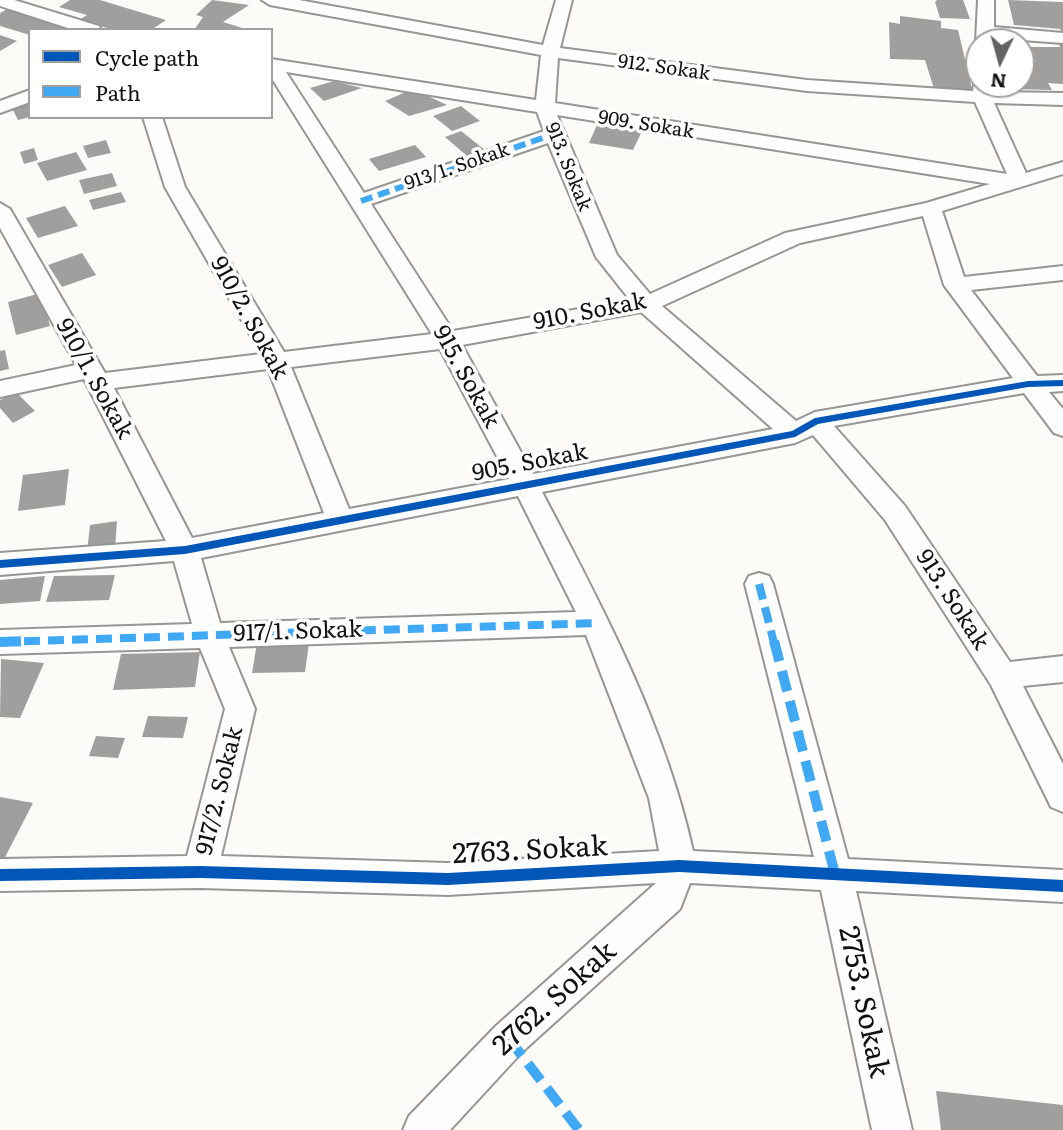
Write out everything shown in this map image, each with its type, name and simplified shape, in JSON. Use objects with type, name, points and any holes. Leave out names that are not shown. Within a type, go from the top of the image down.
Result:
[{"type":"street","name":"912. Sokak","points":[[270,0],[332,5],[550,52],[773,81],[965,89]]},
{"type":"street","points":[[545,109],[550,52],[564,0]]},
{"type":"street","points":[[985,28],[986,0]]},
{"type":"street","points":[[0,1],[87,28]]},
{"type":"street","points":[[1035,38],[1063,38]]},
{"type":"street","name":"909. Sokak","points":[[273,64],[1021,183]]},
{"type":"street","name":"915. Sokak","points":[[273,66],[447,340],[596,623],[665,798],[680,866]]},
{"type":"street","name":"912. Sokak","points":[[1035,96],[1063,99]]},
{"type":"street","points":[[0,107],[28,97]]},
{"type":"street","points":[[985,98],[1021,183]]},
{"type":"street","name":"913. Sokak","points":[[545,109],[607,257],[646,304],[805,427],[895,513],[1002,676],[1063,797]]},
{"type":"street","name":"910/2. Sokak","points":[[153,119],[175,187],[276,359],[340,522]]},
{"type":"street","name":"913/1. Sokak","points":[[361,201],[554,134]]},
{"type":"street","name":"910. Sokak","points":[[0,389],[94,376],[447,340],[646,304],[793,238],[931,208],[1021,183],[1063,168]]},
{"type":"street","points":[[931,208],[955,285],[1063,428]]},
{"type":"street","name":"910/1. Sokak","points":[[0,209],[94,376],[185,550]]},
{"type":"street","points":[[955,285],[1063,273]]},
{"type":"street","name":"905. Sokak","points":[[0,564],[185,550],[526,486],[1028,383],[1063,383]]},
{"type":"street","name":"917/2. Sokak","points":[[185,550],[209,635],[240,709],[200,872]]},
{"type":"street","name":"2753. Sokak","points":[[759,584],[835,874],[892,1130]]},
{"type":"street","name":"917/1. Sokak","points":[[0,642],[596,623]]},
{"type":"street","points":[[1002,676],[1063,669]]},
{"type":"street","name":"2763. Sokak","points":[[0,874],[200,872],[448,879],[680,866],[1063,886]]},
{"type":"street","name":"2762. Sokak","points":[[423,1130],[509,1039],[668,897],[680,866]]},
{"type":"building","points":[[70,0],[100,0],[166,20],[154,28],[107,28],[79,20],[87,15],[59,7]]},
{"type":"building","points":[[212,0],[249,5],[223,22],[242,28],[195,28],[203,17],[196,15]]},
{"type":"building","points":[[963,0],[970,19],[940,18],[935,2]]},
{"type":"building","points":[[1008,0],[1063,2],[1063,33],[1060,29],[1014,25]]},
{"type":"building","points":[[11,7],[67,24],[61,28],[28,28],[28,34],[0,26],[0,13]]},
{"type":"building","points":[[900,16],[941,21],[941,28],[958,30],[965,59],[965,93],[935,92],[925,60],[890,59],[889,22],[900,24]]},
{"type":"building","points":[[0,35],[17,41],[0,51]]},
{"type":"building","points":[[1059,44],[1063,45],[1063,84],[1048,83],[1052,90],[1035,90],[1035,47],[1060,47]]},
{"type":"building","points":[[334,81],[362,88],[324,101],[310,88]]},
{"type":"building","points":[[413,89],[447,105],[409,116],[385,101]]},
{"type":"building","points":[[28,102],[28,118],[18,120],[11,106]]},
{"type":"building","points":[[461,106],[480,121],[452,131],[433,116]]},
{"type":"building","points":[[597,125],[642,131],[633,150],[589,143]]},
{"type":"building","points":[[461,131],[485,150],[467,156],[445,137]]},
{"type":"building","points":[[106,140],[111,153],[88,158],[83,146]]},
{"type":"building","points":[[415,145],[426,157],[379,171],[369,159]]},
{"type":"building","points":[[34,148],[38,160],[24,164],[20,152]]},
{"type":"building","points":[[76,152],[87,170],[47,181],[37,163]]},
{"type":"building","points":[[112,173],[117,186],[84,194],[79,180]]},
{"type":"building","points":[[121,192],[126,202],[93,210],[89,200]]},
{"type":"building","points":[[65,206],[78,226],[38,238],[26,218]]},
{"type":"building","points":[[82,253],[96,275],[62,287],[48,265]]},
{"type":"building","points":[[41,293],[50,326],[16,335],[8,302]]},
{"type":"building","points":[[5,350],[9,369],[0,371],[0,351]]},
{"type":"building","points":[[16,392],[35,411],[13,423],[0,408],[0,400]]},
{"type":"building","points":[[69,469],[65,505],[18,511],[23,475]]},
{"type":"building","points":[[117,521],[115,548],[87,552],[90,525]]},
{"type":"building","points":[[115,575],[109,600],[46,602],[54,576]]},
{"type":"building","points":[[45,576],[40,601],[0,604],[0,580]]},
{"type":"building","points":[[257,643],[309,643],[305,672],[252,673]]},
{"type":"building","points":[[200,652],[195,687],[113,690],[121,654]]},
{"type":"building","points":[[1,659],[44,663],[20,718],[0,717]]},
{"type":"building","points":[[148,716],[188,717],[183,738],[142,737]]},
{"type":"building","points":[[96,736],[125,738],[118,758],[89,756]]},
{"type":"building","points":[[0,797],[33,803],[0,867]]},
{"type":"building","points":[[936,1091],[1063,1105],[1063,1130],[941,1130]]},
{"type":"marked path","points":[[361,201],[554,134]]},
{"type":"marked path","points":[[759,584],[835,874]]},
{"type":"marked path","points":[[0,642],[596,623]]},
{"type":"marked path","points":[[509,1039],[579,1130]]},
{"type":"cycle path","points":[[0,564],[185,550],[795,434],[815,421],[1028,384],[1063,383]]},
{"type":"cycle path","points":[[0,875],[200,872],[448,879],[679,866],[1063,886]]}]
